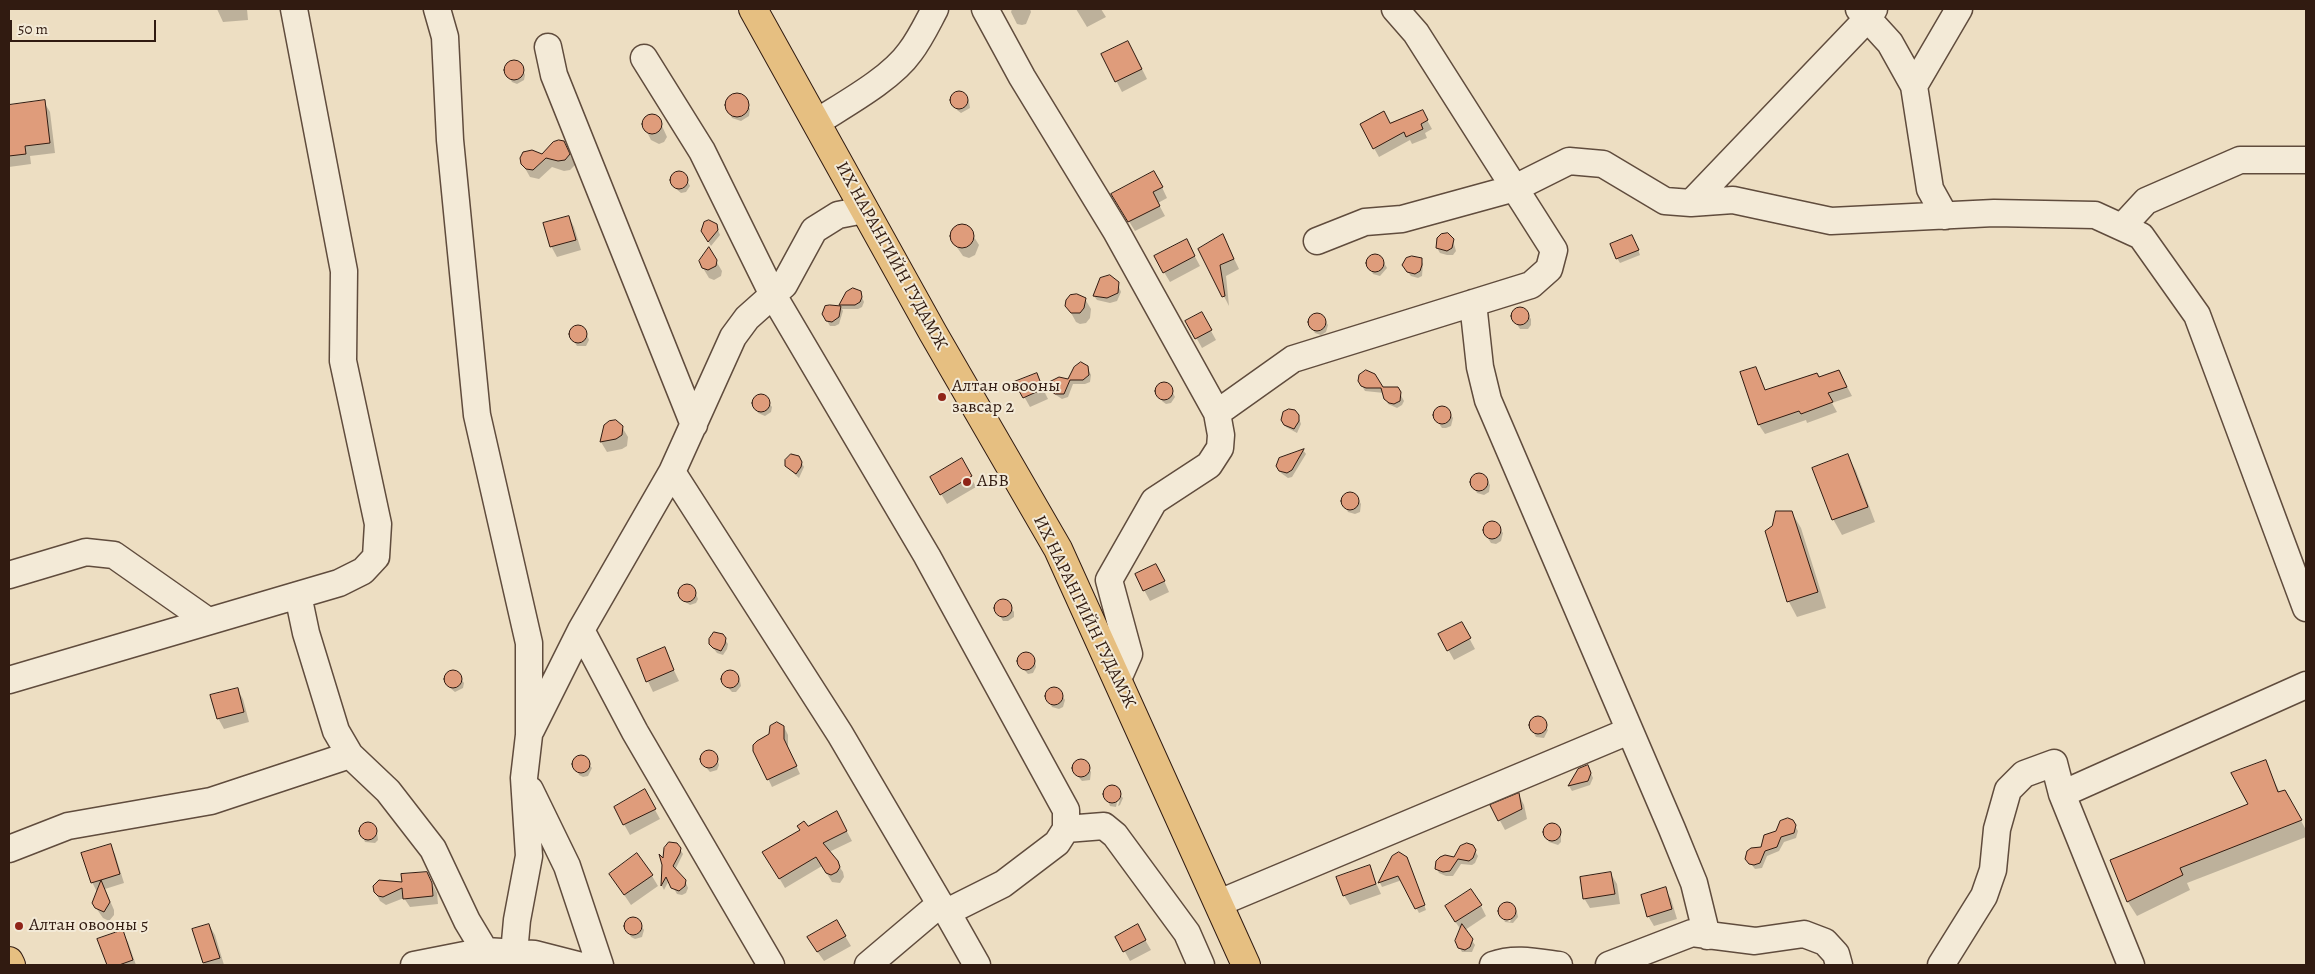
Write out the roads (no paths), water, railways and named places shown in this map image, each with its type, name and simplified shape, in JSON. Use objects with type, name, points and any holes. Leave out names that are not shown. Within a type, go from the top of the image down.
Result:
[{"type":"main road","name":"ИХ НАРАНГИЙН ГУДАМЖ","points":[[753,9],[864,210],[1058,549],[1246,965]]},
{"type":"main road","points":[[9,961],[11,965]]},
{"type":"street","points":[[9,680],[339,583],[363,571],[376,557],[378,524],[343,361],[344,271],[294,9]]},
{"type":"street","points":[[437,9],[445,37],[450,140],[477,415],[529,643],[529,735],[524,778],[529,856],[517,920],[515,959]]},
{"type":"street","points":[[817,122],[863,93],[897,66],[909,54],[935,9]]},
{"type":"street","points":[[985,9],[1022,77],[1116,231],[1217,412],[1221,435],[1220,448],[1209,465],[1154,501],[1109,580],[1129,654],[1118,679]]},
{"type":"street","points":[[1217,412],[1293,360],[1531,285],[1549,269],[1554,250],[1416,33],[1395,9]]},
{"type":"street","points":[[1914,86],[1959,9]]},
{"type":"street","points":[[1691,203],[1867,12],[1890,43],[1914,86],[1930,189],[1945,216]]},
{"type":"street","points":[[548,47],[554,76],[694,424]]},
{"type":"street","points":[[644,58],[702,151],[773,295],[946,591],[1066,810],[1066,829],[1057,843],[1003,884],[943,908],[868,965]]},
{"type":"street","points":[[2122,227],[2146,201],[2240,160],[2306,160]]},
{"type":"street","points":[[1317,241],[1365,222],[1402,219],[1515,188],[1569,161],[1603,164],[1665,201],[1691,203],[1733,200],[1831,221],[1994,213],[2095,215],[2142,236],[2196,315],[2306,608]]},
{"type":"street","points":[[529,735],[581,630],[672,472],[733,337],[747,318],[784,285],[814,230],[838,215],[864,210]]},
{"type":"street","points":[[1473,303],[1480,367],[1488,400],[1694,883],[1707,936]]},
{"type":"street","points":[[672,472],[840,734],[977,965]]},
{"type":"street","points":[[9,576],[86,552],[114,555],[208,621]]},
{"type":"street","points":[[298,595],[306,633],[336,731],[350,755],[388,790],[433,849],[467,921],[486,951]]},
{"type":"street","points":[[581,630],[635,732],[771,965]]},
{"type":"street","points":[[2062,794],[2306,685]]},
{"type":"street","points":[[1219,903],[1629,731]]},
{"type":"street","points":[[9,849],[68,826],[211,801],[350,755]]},
{"type":"street","points":[[1941,965],[1984,896],[1993,870],[1997,829],[2008,790],[2024,774],[2054,763],[2062,794],[2131,965]]},
{"type":"street","points":[[524,778],[567,866],[600,965]]},
{"type":"street","points":[[1066,829],[1104,826],[1115,835],[1187,933],[1201,965]]},
{"type":"street","points":[[1609,965],[1692,933],[1755,941],[1804,934],[1825,942],[1836,954],[1840,965]]},
{"type":"street","points":[[414,965],[486,951],[515,959],[535,954],[578,965]]},
{"type":"street","points":[[1493,965],[1503,961],[1559,965]]},
{"type":"place","name":"Алтан овооны завсар 2","points":[[942,397]]},
{"type":"place","name":"АБВ","points":[[967,482]]},
{"type":"place","name":"Алтан овооны 5","points":[[19,926]]}]
